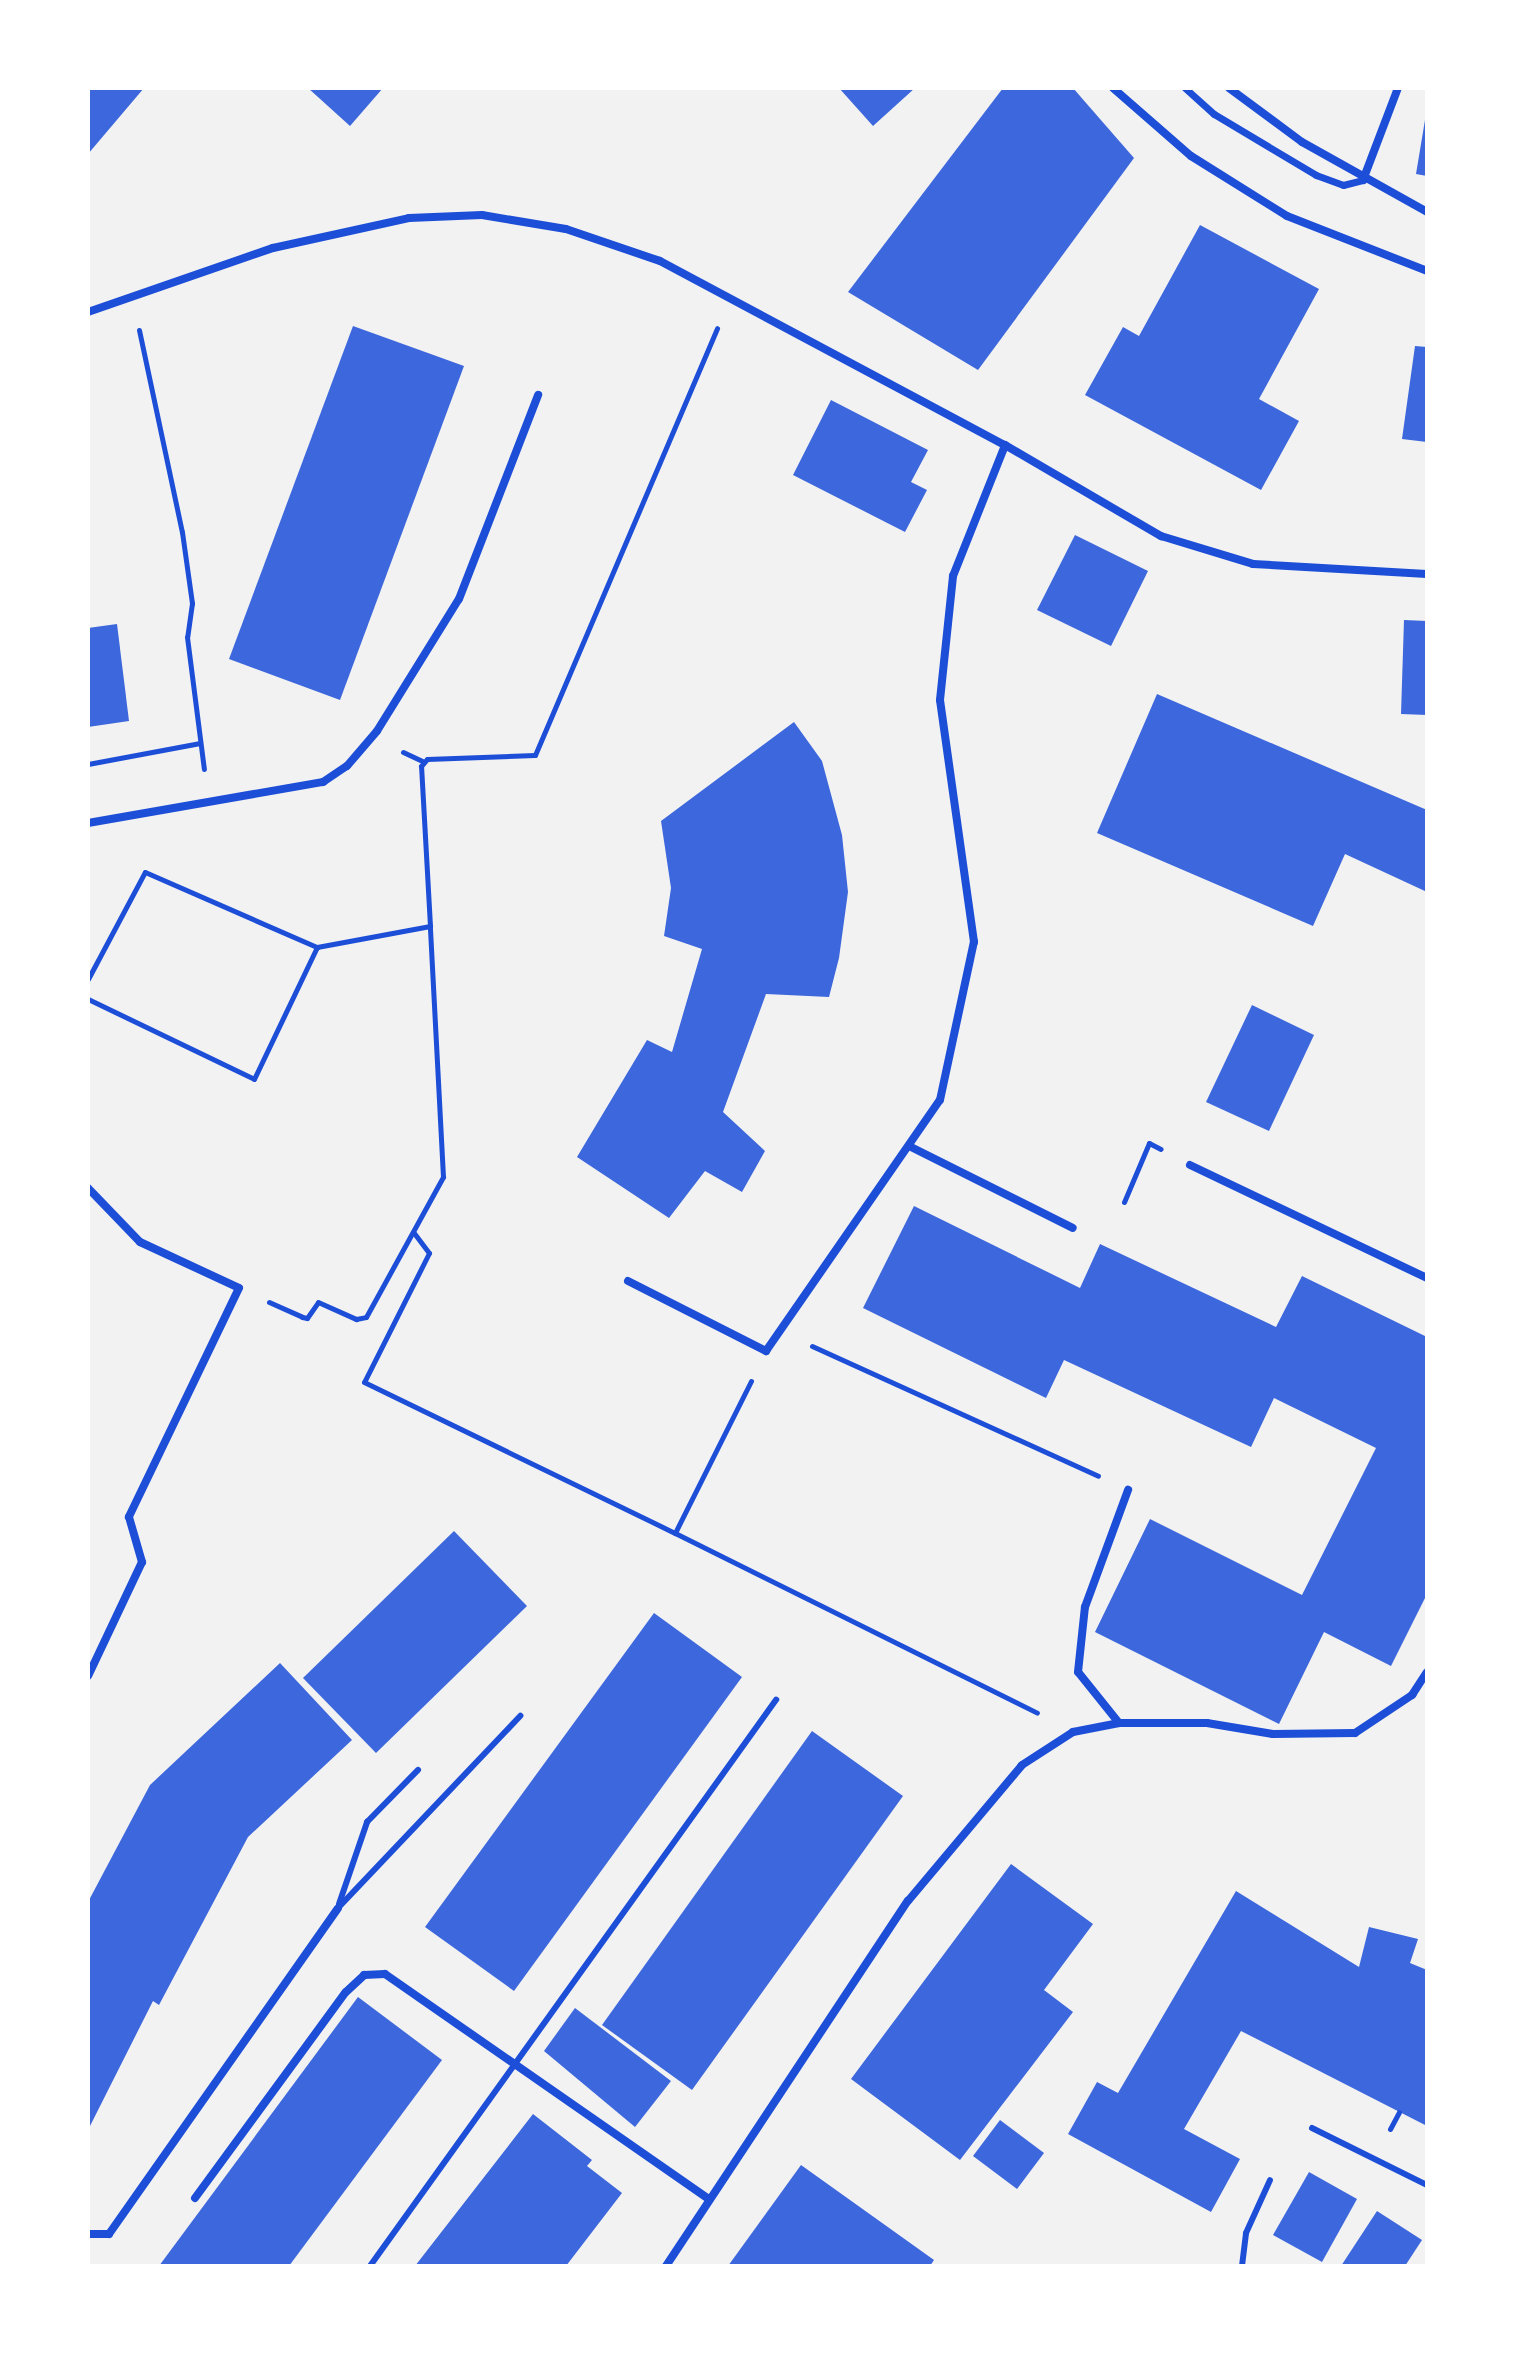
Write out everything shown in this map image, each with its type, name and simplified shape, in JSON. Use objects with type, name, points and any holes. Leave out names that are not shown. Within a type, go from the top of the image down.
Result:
[{"type":"street","points":[[1113,88],[1191,156],[1287,216],[1427,271]]},
{"type":"street","points":[[1185,88],[1214,114],[1316,175],[1343,185],[1363,180]]},
{"type":"street","points":[[1229,88],[1363,180],[1427,212]]},
{"type":"street","points":[[1363,180],[1398,88]]},
{"type":"street","points":[[88,312],[273,248],[409,218],[482,215],[566,229],[660,261],[1005,445],[1161,536],[1240,560],[1427,574]]},
{"type":"street","points":[[88,823],[323,782],[347,766],[377,731],[459,599],[538,395]]},
{"type":"street","points":[[628,1281],[766,1351],[940,1100],[974,942],[940,700],[953,576],[1005,445]]},
{"type":"street","points":[[909,1146],[1073,1228]]},
{"type":"street","points":[[1190,1165],[1427,1278]]},
{"type":"street","points":[[88,1188],[140,1242],[239,1288],[129,1517],[142,1562],[88,1676]]},
{"type":"street","points":[[1119,1723],[1078,1672],[1085,1607],[1128,1490]]},
{"type":"street","points":[[666,2266],[908,1901],[1022,1765],[1073,1732],[1119,1723],[1207,1723],[1273,1734],[1355,1733],[1412,1695],[1427,1672]]},
{"type":"street","points":[[88,2234],[109,2234],[338,1908]]},
{"type":"street","points":[[195,2198],[364,1975],[385,1974],[709,2199]]},
{"type":"lane","points":[[370,2266],[776,1700]]},
{"type":"lane","points":[[338,1908],[520,1716]]},
{"type":"lane","points":[[338,1908],[367,1822],[418,1770]]},
{"type":"lane","points":[[1312,2128],[1427,2185]]},
{"type":"lane","points":[[1242,2266],[1246,2233],[1270,2180]]},
{"type":"path","points":[[239,1288],[302,1317],[307,1318],[318,1302],[356,1319],[366,1317],[443,1177],[421,766],[427,759],[535,755],[729,297]]},
{"type":"path","points":[[132,298],[182,532],[192,603],[187,637],[209,800]]},
{"type":"path","points":[[88,764],[200,743]]},
{"type":"path","points":[[88,979],[145,872],[317,947],[430,926]]},
{"type":"path","points":[[88,999],[254,1079],[317,947]]},
{"type":"path","points":[[1124,1202],[1149,1143],[1190,1165]]},
{"type":"path","points":[[413,1233],[429,1253],[364,1382],[1073,1732]]},
{"type":"path","points":[[780,1332],[1128,1490]]},
{"type":"path","points":[[675,1533],[766,1351]]},
{"type":"building","points":[[88,88],[144,88],[88,154]]},
{"type":"building","points":[[308,88],[383,88],[350,126]]},
{"type":"building","points":[[839,88],[915,88],[873,126]]},
{"type":"building","points":[[1003,88],[1073,88],[1134,158],[978,370],[848,292]]},
{"type":"building","points":[[1427,121],[1427,176],[1416,174]]},
{"type":"building","points":[[1200,225],[1319,289],[1259,399],[1299,421],[1261,490],[1085,395],[1123,327],[1139,336]]},
{"type":"building","points":[[353,326],[464,366],[340,700],[229,659]]},
{"type":"building","points":[[1415,346],[1427,347],[1427,442],[1402,439]]},
{"type":"building","points":[[831,400],[928,450],[911,482],[927,490],[905,532],[793,475]]},
{"type":"building","points":[[1075,535],[1148,571],[1111,646],[1037,610]]},
{"type":"building","points":[[1404,620],[1427,621],[1427,715],[1401,714]]},
{"type":"building","points":[[117,624],[129,721],[88,727],[88,628]]},
{"type":"building","points":[[1157,694],[1427,810],[1427,892],[1345,854],[1313,926],[1097,833]]},
{"type":"building","points":[[794,722],[822,761],[842,835],[848,892],[839,958],[829,997],[766,994],[723,1112],[765,1151],[742,1192],[705,1171],[669,1218],[577,1157],[647,1040],[672,1052],[702,949],[664,936],[671,888],[661,821]]},
{"type":"building","points":[[1252,1005],[1314,1035],[1269,1131],[1206,1102]]},
{"type":"building","points":[[914,1206],[1080,1288],[1100,1244],[1276,1327],[1302,1276],[1427,1337],[1427,1594],[1391,1666],[1324,1632],[1279,1724],[1095,1632],[1150,1519],[1302,1595],[1376,1448],[1274,1398],[1251,1447],[1064,1360],[1046,1398],[863,1308]]},
{"type":"building","points":[[454,1531],[527,1606],[376,1753],[303,1678]]},
{"type":"building","points":[[654,1613],[742,1677],[514,1991],[425,1927]]},
{"type":"building","points":[[280,1663],[352,1740],[248,1837],[159,2005],[153,2001],[88,2130],[88,1902],[150,1785]]},
{"type":"building","points":[[812,1731],[903,1796],[692,2090],[602,2025]]},
{"type":"building","points":[[1011,1864],[1093,1924],[1044,1990],[1073,2012],[960,2160],[851,2079]]},
{"type":"building","points":[[1236,1891],[1359,1967],[1369,1927],[1418,1939],[1410,1963],[1427,1970],[1427,2126],[1241,2031],[1184,2129],[1240,2159],[1211,2212],[1068,2134],[1097,2082],[1118,2093]]},
{"type":"building","points":[[358,1997],[442,2060],[289,2266],[159,2266]]},
{"type":"building","points":[[575,2008],[671,2081],[635,2127],[544,2051]]},
{"type":"building","points":[[533,2114],[592,2160],[587,2166],[622,2193],[566,2266],[415,2266]]},
{"type":"building","points":[[1000,2120],[1044,2153],[1017,2189],[973,2156]]},
{"type":"building","points":[[801,2165],[934,2260],[930,2266],[728,2266]]},
{"type":"building","points":[[1309,2172],[1357,2199],[1322,2262],[1273,2235]]},
{"type":"building","points":[[1377,2211],[1422,2240],[1405,2266],[1341,2266]]}]
